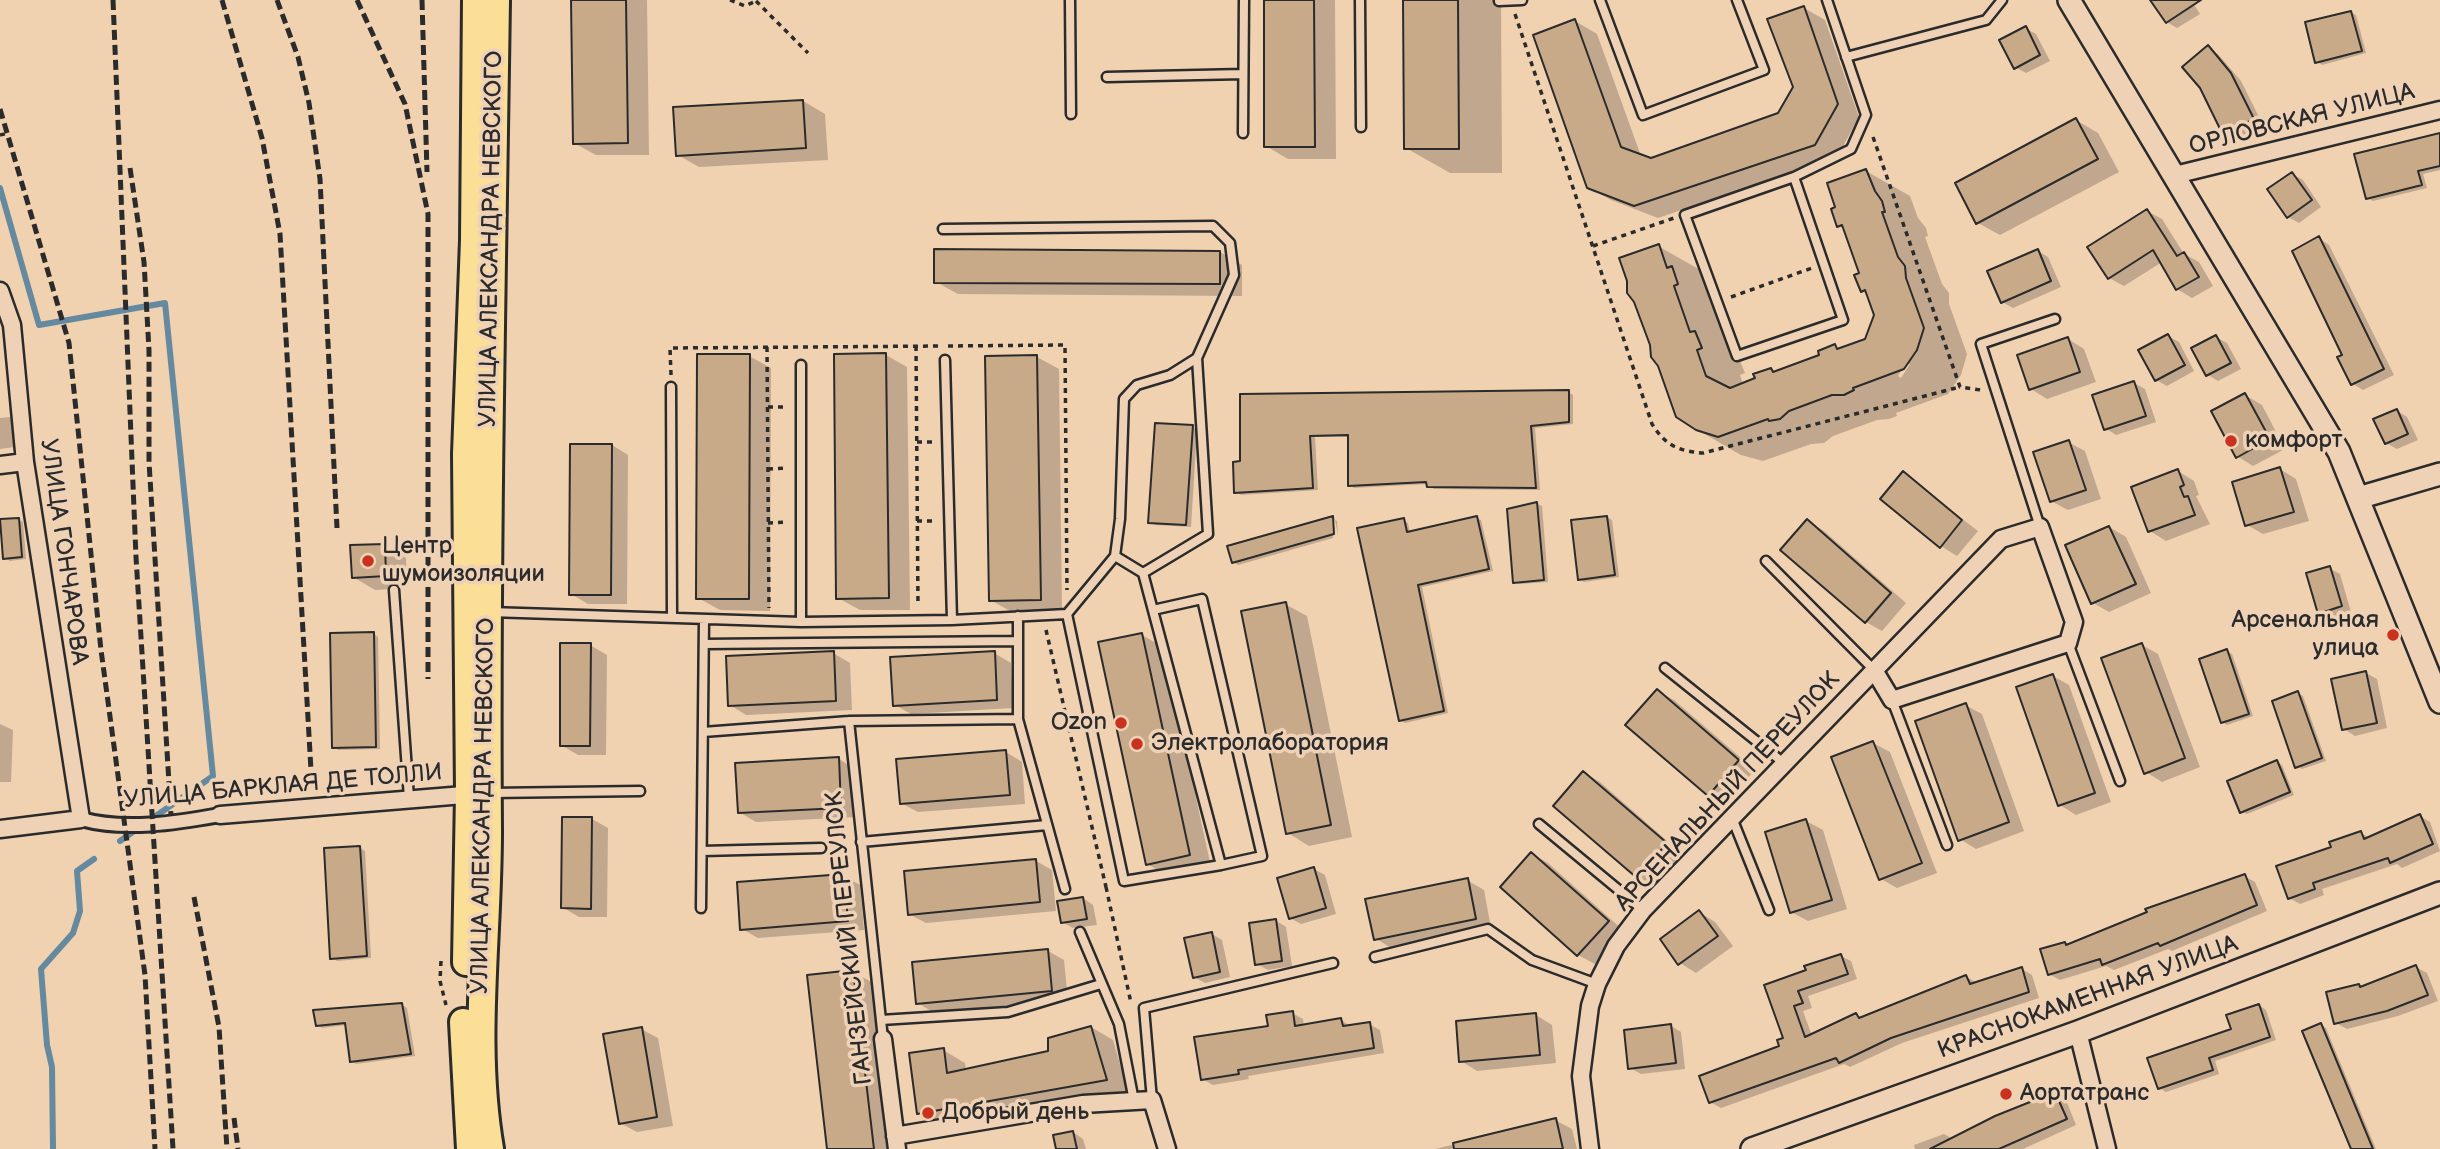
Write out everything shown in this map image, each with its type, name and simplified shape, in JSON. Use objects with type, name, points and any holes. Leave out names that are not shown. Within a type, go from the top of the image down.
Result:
[{"type":"main road","points":[[470,1149],[463,1030],[478,794],[466,454],[474,240],[476,0]]},
{"type":"main road","name":"УЛИЦА АЛЕКСАНДРА НЕВСКОГО","points":[[491,1149],[481,1032],[478,794],[487,612],[496,0]]},
{"type":"street","points":[[2069,0],[2339,452],[2440,702]]},
{"type":"street","name":"ОРЛОВСКАЯ УЛИЦА","points":[[2175,175],[2440,110]]},
{"type":"street","name":"УЛИЦА ГОНЧАРОВА","points":[[0,291],[12,325],[25,462],[81,819]]},
{"type":"street","points":[[0,465],[25,462]]},
{"type":"street","points":[[2358,498],[2440,474]]},
{"type":"street","points":[[1892,700],[2068,643],[2074,622],[2040,527]]},
{"type":"street","name":"АРСЕНАЛЬНЫЙ ПЕРЕУЛОК","points":[[1590,1149],[1581,1076],[1590,1006],[1597,984],[1616,946],[1643,910],[2001,539],[2040,527]]},
{"type":"street","name":"АРСЕНАЛЬНЫЙ ПЕРЕУЛОК","points":[[1874,670],[1892,700]]},
{"type":"street","name":"УЛИЦА БАРКЛАЯ ДЕ ТОЛЛИ","points":[[0,830],[81,819],[107,826],[185,822],[220,815],[478,794]]},
{"type":"street","name":"КРАСНОКАМЕННАЯ УЛИЦА","points":[[1752,1149],[2078,1032],[2440,893]]},
{"type":"street","points":[[2078,1032],[2107,1149]]},
{"type":"street","name":"ГАНЗЕЙСКИЙ ПЕРЕУЛОК","points":[[883,1039],[896,1142]]},
{"type":"street","points":[[896,1142],[1083,1104],[1152,1100],[1167,1149]]},
{"type":"lane","points":[[1070,0],[1071,114]]},
{"type":"lane","points":[[1242,133],[1244,0]]},
{"type":"lane","points":[[1360,0],[1361,127]]},
{"type":"lane","points":[[1499,1],[1522,0]]},
{"type":"lane","points":[[1600,0],[1643,115],[1763,70],[1737,0]]},
{"type":"lane","points":[[1794,177],[1843,320],[1737,356],[1685,215],[1794,177],[1851,149],[1866,115],[1828,0]]},
{"type":"lane","points":[[1846,57],[1986,19],[2002,0]]},
{"type":"lane","points":[[1107,77],[1243,74]]},
{"type":"lane","points":[[943,229],[1213,226],[1230,243],[1234,275],[1197,358],[1208,534],[1143,573]]},
{"type":"lane","points":[[2040,527],[1981,344],[2055,319]]},
{"type":"lane","points":[[1067,614],[1115,556],[1120,519],[1124,399],[1137,385],[1170,375],[1197,358]]},
{"type":"lane","points":[[945,359],[952,620]]},
{"type":"lane","points":[[801,365],[801,622]]},
{"type":"lane","points":[[671,387],[672,618]]},
{"type":"lane","points":[[1115,556],[1143,573],[1222,865]]},
{"type":"lane","points":[[1766,561],[1874,670]]},
{"type":"lane","points":[[394,590],[410,798]]},
{"type":"lane","points":[[1067,614],[1124,881],[1262,856],[1202,599],[1153,610]]},
{"type":"lane","points":[[487,612],[801,622],[952,620],[1067,614]]},
{"type":"lane","points":[[1018,616],[1018,719],[1065,889]]},
{"type":"lane","points":[[701,908],[704,619]]},
{"type":"lane","points":[[704,644],[1018,641]]},
{"type":"lane","points":[[2068,643],[2120,781]]},
{"type":"lane","points":[[1665,668],[1785,764]]},
{"type":"lane","points":[[1892,700],[1947,845]]},
{"type":"lane","points":[[703,732],[849,721],[1018,719]]},
{"type":"lane","name":"ГАНЗЕЙСКИЙ ПЕРЕУЛОК","points":[[849,721],[883,1039]]},
{"type":"lane","points":[[478,794],[640,791]]},
{"type":"lane","points":[[1732,818],[1769,910]]},
{"type":"lane","points":[[1539,824],[1643,910]]},
{"type":"lane","points":[[861,842],[1047,825]]},
{"type":"lane","points":[[702,851],[821,848]]},
{"type":"lane","points":[[1375,957],[1488,929],[1532,960],[1597,984]]},
{"type":"lane","points":[[1080,932],[1119,1024],[1134,1101]]},
{"type":"lane","points":[[1152,1100],[1144,1008],[1333,962]]},
{"type":"lane","points":[[881,1020],[1008,1012],[1101,984]]},
{"type":"path","points":[[730,0],[745,6],[756,1],[808,53]]},
{"type":"path","points":[[1511,1],[1653,425],[1662,439],[1682,451],[1703,453],[1960,387],[1997,394]]},
{"type":"path","points":[[1866,115],[1960,387]]},
{"type":"path","points":[[0,135],[9,133]]},
{"type":"path","points":[[1593,246],[1685,215]]},
{"type":"path","points":[[1719,302],[1824,264]]},
{"type":"path","points":[[916,346],[918,620]]},
{"type":"path","points":[[767,347],[769,621]]},
{"type":"path","points":[[768,407],[801,407]]},
{"type":"path","points":[[768,468],[801,468]]},
{"type":"path","points":[[1042,614],[1132,1010],[1144,1008]]},
{"type":"path","points":[[1106,887],[1124,881]]},
{"type":"building","points":[[571,0],[626,0],[628,143],[573,144]]},
{"type":"building","points":[[1264,0],[1314,0],[1315,147],[1264,147]]},
{"type":"building","points":[[1403,0],[1458,0],[1459,149],[1404,149]]},
{"type":"building","points":[[2150,0],[2201,0],[2166,23]]},
{"type":"building","points":[[1804,6],[1838,104],[1815,145],[1634,206],[1587,188],[1533,35],[1575,19],[1621,147],[1651,158],[1778,113],[1793,87],[1767,19]]},
{"type":"building","points":[[2351,11],[2362,51],[2315,63],[2305,22]]},
{"type":"building","points":[[2026,26],[2040,55],[2014,69],[1999,40]]},
{"type":"building","points":[[2208,45],[2231,73],[2254,119],[2223,135],[2200,88],[2182,67]]},
{"type":"building","points":[[803,100],[806,148],[676,156],[673,107]]},
{"type":"building","points":[[2076,118],[2098,159],[1976,224],[1955,183]]},
{"type":"building","points":[[2440,133],[2440,166],[2418,171],[2422,185],[2366,199],[2354,154]]},
{"type":"building","points":[[1866,169],[1882,201],[1885,212],[1882,212],[1898,257],[1905,266],[1906,278],[1924,328],[1917,350],[1904,369],[1853,388],[1854,390],[1844,395],[1832,395],[1789,411],[1780,419],[1768,419],[1718,437],[1696,430],[1676,417],[1658,366],[1651,357],[1650,345],[1634,302],[1627,293],[1627,281],[1619,258],[1659,244],[1667,268],[1672,266],[1678,284],[1674,286],[1690,332],[1695,331],[1702,348],[1697,350],[1706,376],[1730,388],[1755,378],[1753,374],[1771,368],[1773,372],[1819,355],[1818,351],[1835,344],[1837,349],[1865,339],[1874,315],[1865,290],[1861,292],[1854,275],[1859,273],[1842,225],[1837,227],[1831,209],[1835,207],[1827,183]]},
{"type":"building","points":[[2292,172],[2312,200],[2287,218],[2267,189]]},
{"type":"building","points":[[2147,209],[2177,256],[2184,252],[2199,277],[2176,290],[2153,250],[2108,279],[2087,247]]},
{"type":"building","points":[[2319,236],[2384,369],[2351,385],[2337,357],[2342,355],[2292,251]]},
{"type":"building","points":[[934,249],[1220,251],[1220,284],[934,283]]},
{"type":"building","points":[[2038,249],[2051,281],[2001,303],[1987,271]]},
{"type":"building","points":[[2168,334],[2185,365],[2155,381],[2138,350]]},
{"type":"building","points":[[2216,335],[2231,363],[2206,376],[2191,348]]},
{"type":"building","points":[[2068,337],[2080,372],[2029,390],[2017,355]]},
{"type":"building","points":[[886,353],[889,598],[836,599],[834,354]]},
{"type":"building","points":[[697,354],[750,354],[749,599],[696,599]]},
{"type":"building","points":[[1037,355],[1041,600],[989,601],[985,356]]},
{"type":"building","points":[[2134,381],[2146,416],[2104,430],[2092,395]]},
{"type":"building","points":[[1569,390],[1569,422],[1531,426],[1536,488],[1427,487],[1426,482],[1348,486],[1348,435],[1310,436],[1313,488],[1234,493],[1233,462],[1240,461],[1240,394]]},
{"type":"building","points":[[2245,393],[2270,439],[2236,458],[2211,411]]},
{"type":"building","points":[[2397,409],[2408,434],[2385,444],[2373,419]]},
{"type":"building","points":[[1155,423],[1193,425],[1186,525],[1148,523]]},
{"type":"building","points":[[2069,440],[2086,490],[2050,502],[2033,452]]},
{"type":"building","points":[[570,444],[612,444],[611,595],[569,595]]},
{"type":"building","points":[[2280,467],[2294,512],[2245,526],[2232,482]]},
{"type":"building","points":[[2178,469],[2184,485],[2180,487],[2184,497],[2188,496],[2195,515],[2148,532],[2131,487]]},
{"type":"building","points":[[1903,471],[1962,520],[1940,548],[1880,499]]},
{"type":"building","points":[[1537,502],[1544,580],[1513,583],[1507,509]]},
{"type":"building","points":[[1333,516],[1334,534],[1232,563],[1227,546]]},
{"type":"building","points":[[1477,516],[1489,569],[1418,585],[1444,711],[1399,721],[1357,528],[1404,518],[1407,532]]},
{"type":"building","points":[[1607,516],[1615,575],[1578,580],[1571,520]]},
{"type":"building","points":[[19,518],[22,557],[3,559],[0,519]]},
{"type":"building","points":[[1807,519],[1891,593],[1865,623],[1780,550]]},
{"type":"building","points":[[2109,526],[2136,584],[2091,604],[2065,545]]},
{"type":"building","name":"Центр шумоизоляции","points":[[385,544],[386,576],[352,578],[350,545]]},
{"type":"building","points":[[2330,566],[2342,606],[2318,614],[2306,573]]},
{"type":"building","points":[[1286,602],[1331,825],[1286,834],[1241,611]]},
{"type":"building","points":[[374,632],[376,747],[332,748],[330,633]]},
{"type":"building","points":[[1142,633],[1190,855],[1146,865],[1098,642]]},
{"type":"building","points":[[560,643],[591,643],[590,746],[560,746]]},
{"type":"building","points":[[2142,643],[2185,758],[2144,774],[2101,658]]},
{"type":"building","points":[[2227,649],[2249,714],[2221,723],[2199,659]]},
{"type":"building","points":[[834,651],[836,701],[728,706],[726,656]]},
{"type":"building","points":[[995,651],[997,700],[893,706],[890,657]]},
{"type":"building","points":[[2366,671],[2377,723],[2342,730],[2331,679]]},
{"type":"building","points":[[2053,674],[2095,793],[2058,806],[2016,687]]},
{"type":"building","points":[[1657,689],[1739,760],[1708,796],[1625,725]]},
{"type":"building","points":[[2298,691],[2322,758],[2295,768],[2272,701]]},
{"type":"building","points":[[1966,703],[2009,822],[1958,841],[1915,721]]},
{"type":"building","points":[[1873,741],[1922,863],[1879,880],[1831,757]]},
{"type":"building","points":[[1006,750],[1010,795],[900,804],[896,759]]},
{"type":"building","points":[[839,757],[841,808],[738,813],[735,763]]},
{"type":"building","points":[[2277,760],[2290,792],[2240,813],[2227,781]]},
{"type":"building","points":[[1583,771],[1667,843],[1637,878],[1553,806]]},
{"type":"building","points":[[2420,814],[2433,844],[2390,863],[2388,858],[2313,883],[2315,889],[2288,899],[2276,866],[2331,847],[2329,842],[2361,831],[2364,839]]},
{"type":"building","points":[[562,817],[592,817],[591,909],[561,908]]},
{"type":"building","points":[[1806,819],[1832,900],[1790,913],[1765,832]]},
{"type":"building","points":[[360,846],[367,956],[330,959],[324,848]]},
{"type":"building","points":[[1531,852],[1609,921],[1577,956],[1500,887]]},
{"type":"building","points":[[1036,859],[1040,902],[908,915],[904,871]]},
{"type":"building","points":[[1314,867],[1326,908],[1289,919],[1277,878]]},
{"type":"building","points":[[844,874],[848,921],[740,930],[737,882]]},
{"type":"building","points":[[2245,874],[2257,905],[2160,946],[2158,943],[2102,965],[2100,959],[2048,975],[2040,949],[2065,942],[2066,945],[2147,912],[2145,909]]},
{"type":"building","points":[[1468,878],[1476,919],[1374,940],[1365,899]]},
{"type":"building","points":[[1083,897],[1087,919],[1061,923],[1057,901]]},
{"type":"building","points":[[1699,910],[1718,936],[1678,965],[1660,939]]},
{"type":"building","points":[[1276,919],[1282,961],[1255,965],[1249,923]]},
{"type":"building","points":[[1212,932],[1220,972],[1193,978],[1184,938]]},
{"type":"building","points":[[1048,949],[1052,991],[916,1004],[912,962]]},
{"type":"building","points":[[1841,954],[1848,974],[1798,991],[1803,1003],[1794,1006],[1805,1037],[1856,1013],[1859,1018],[1966,975],[1970,984],[2022,967],[2029,992],[1891,1038],[1839,1063],[1836,1058],[1709,1103],[1699,1076],[1779,1046],[1777,1040],[1783,1038],[1764,985],[1806,970],[1804,966]]},
{"type":"building","points":[[2416,965],[2428,995],[2387,1011],[2334,1024],[2326,992],[2359,984],[2360,987]]},
{"type":"building","points":[[853,970],[874,1149],[827,1149],[807,975]]},
{"type":"building","points":[[402,1003],[411,1054],[350,1062],[345,1023],[316,1026],[313,1010]]},
{"type":"building","points":[[2259,1004],[2270,1037],[2209,1058],[2213,1070],[2158,1089],[2147,1058],[2231,1029],[2226,1015]]},
{"type":"building","points":[[1293,1011],[1295,1026],[1341,1018],[1343,1026],[1370,1022],[1374,1048],[1238,1070],[1239,1074],[1201,1080],[1194,1037],[1268,1026],[1266,1015]]},
{"type":"building","points":[[1536,1013],[1540,1055],[1459,1062],[1456,1021]]},
{"type":"building","points":[[2321,1023],[2373,1149],[2351,1149],[2302,1031]]},
{"type":"building","points":[[1671,1024],[1676,1063],[1628,1069],[1624,1030]]},
{"type":"building","points":[[1091,1026],[1107,1080],[917,1114],[909,1053],[944,1048],[947,1073],[1048,1051],[1048,1038]]},
{"type":"building","points":[[642,1027],[657,1117],[619,1124],[603,1034]]},
{"type":"building","points":[[2055,1092],[2067,1119],[1999,1149],[1930,1149],[1995,1116]]},
{"type":"building","points":[[1556,1118],[1563,1149],[1454,1149],[1453,1143]]},
{"type":"building","points":[[1073,1131],[1077,1149],[1056,1149],[1053,1135]]},
{"type":"waterway","points":[[0,188],[39,325],[165,303],[213,776],[120,841]]},
{"type":"waterway","points":[[53,1149],[52,1067],[47,1045],[41,969],[73,933],[80,911],[77,871],[94,859]]},
{"type":"railway","points":[[113,0],[136,557],[173,1149]]},
{"type":"railway","points":[[222,0],[262,138],[280,234],[311,770]]},
{"type":"railway","points":[[277,0],[298,57],[309,103],[320,179],[337,528]]},
{"type":"railway","points":[[357,0],[405,104],[428,214],[428,679]]},
{"type":"railway","points":[[422,0],[427,172]]},
{"type":"railway","points":[[0,109],[69,343],[101,650],[145,975],[155,1149]]},
{"type":"railway","points":[[130,168],[144,262],[149,350],[149,462],[171,815]]},
{"type":"railway","points":[[194,897],[219,1027],[227,1149]]},
{"type":"railway","points":[[234,1118],[238,1149]]},
{"type":"place","name":"комфорт","points":[[2231,441]]},
{"type":"place","name":"Центр шумоизоляции","points":[[368,561]]},
{"type":"place","name":"Арсенальная улица","points":[[2393,635]]},
{"type":"place","name":"Ozon","points":[[1121,723]]},
{"type":"place","name":"Электролаборатория","points":[[1137,744]]},
{"type":"place","name":"Аортатранс","points":[[2006,1094]]},
{"type":"place","name":"Добрый день","points":[[928,1113]]}]
